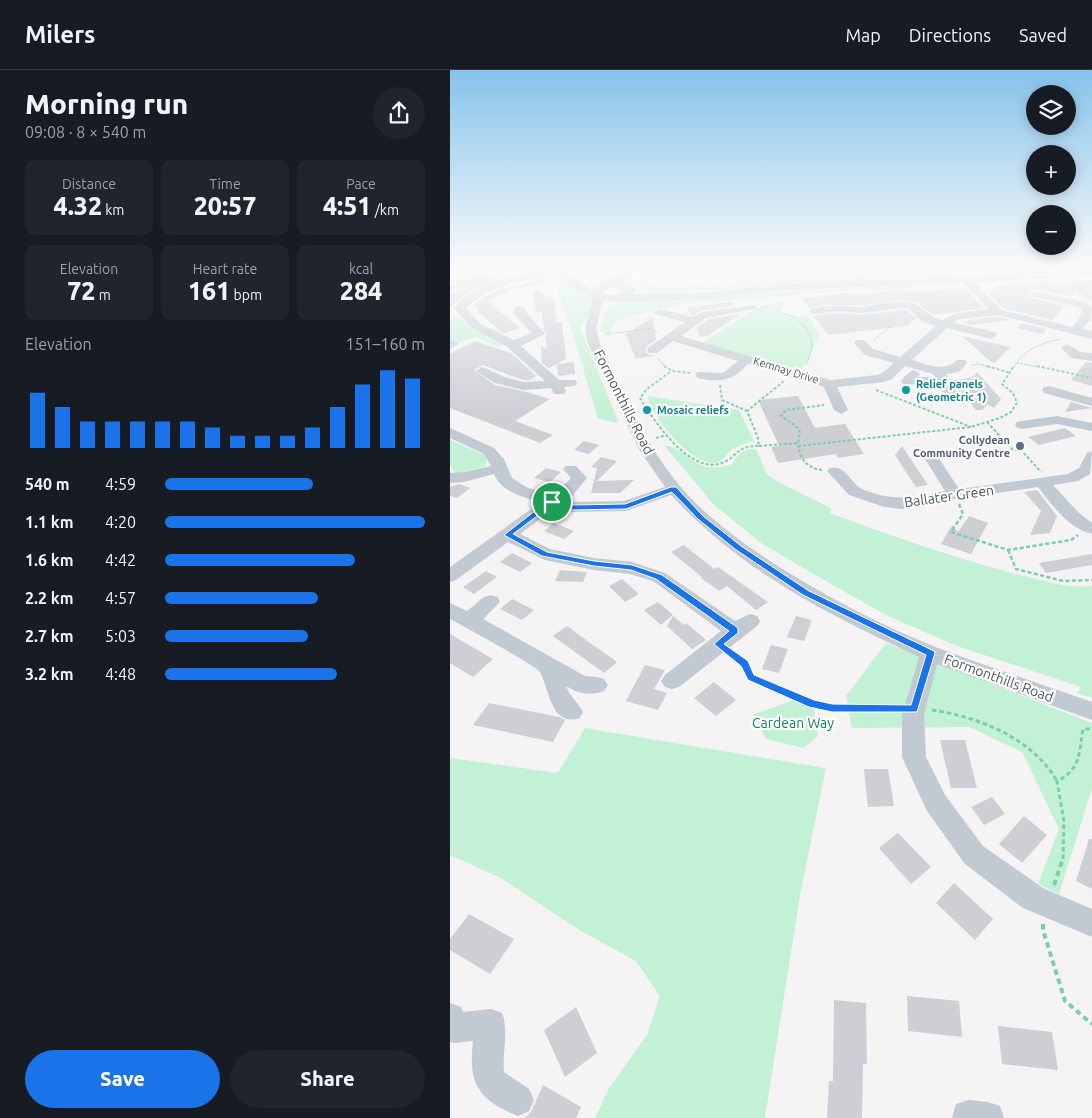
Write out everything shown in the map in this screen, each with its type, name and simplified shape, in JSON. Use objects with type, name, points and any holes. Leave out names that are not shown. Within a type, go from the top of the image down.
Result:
[{"type":"street","points":[[467,316],[476,326],[512,345],[562,386],[523,386],[500,380],[482,371]]},
{"type":"street","points":[[512,345],[538,334],[533,325],[522,316]]},
{"type":"street","name":"Formonthills Road","points":[[592,316],[589,325],[591,336],[646,451],[674,489],[701,517],[738,548],[806,593],[930,653],[1092,712]]},
{"type":"street","points":[[675,316],[695,321]]},
{"type":"street","points":[[653,350],[702,316]]},
{"type":"street","points":[[923,316],[927,320],[991,335]]},
{"type":"street","name":"Kemnay Drive","points":[[672,337],[829,384],[870,380],[887,376],[944,324],[957,316]]},
{"type":"street","points":[[1015,316],[1092,334]]},
{"type":"street","points":[[1076,330],[1086,316]]},
{"type":"street","points":[[862,346],[869,352],[904,361],[941,376],[952,396]]},
{"type":"street","points":[[1067,348],[1076,355],[1092,357]]},
{"type":"street","points":[[702,375],[718,379],[735,371],[747,358]]},
{"type":"street","points":[[914,374],[908,382],[941,376],[959,365]]},
{"type":"street","points":[[829,384],[839,407]]},
{"type":"street","points":[[1049,390],[1092,402]]},
{"type":"street","points":[[1022,425],[1057,420],[1092,428]]},
{"type":"street","points":[[450,432],[489,451],[501,468],[505,481],[520,490],[571,508],[626,506],[674,489]]},
{"type":"street","points":[[929,454],[955,494]]},
{"type":"street","name":"Ballater Green","points":[[835,471],[855,492],[884,502],[903,504],[955,494],[1047,483],[1072,478],[1085,471],[1091,458]]},
{"type":"street","points":[[450,478],[464,478],[501,468]]},
{"type":"street","points":[[450,576],[554,502],[581,474]]},
{"type":"street","points":[[1047,483],[1066,510],[1090,528]]},
{"type":"street","points":[[508,535],[545,554],[594,564],[632,568],[659,577],[743,626],[672,681]]},
{"type":"street","points":[[469,620],[491,602]]},
{"type":"street","points":[[450,610],[498,635],[580,684],[597,685]]},
{"type":"street","points":[[930,653],[912,715],[914,757],[936,803],[974,855],[1033,898],[1092,923]]},
{"type":"street","points":[[547,664],[561,701],[572,712]]},
{"type":"street","points":[[451,1027],[491,1024],[488,1046],[491,1082],[518,1100]]},
{"type":"path","points":[[747,411],[805,366],[811,358],[812,346],[805,327],[797,317],[794,316]]},
{"type":"path","points":[[862,346],[893,324],[887,316]]},
{"type":"path","points":[[591,336],[650,330],[672,337]]},
{"type":"path","points":[[653,350],[662,365],[670,372],[702,375]]},
{"type":"path","points":[[1017,363],[1067,371],[1092,378]]},
{"type":"path","points":[[959,365],[978,364],[1010,373]]},
{"type":"path","points":[[670,372],[647,389],[640,398],[656,422],[675,443],[698,461],[714,465],[722,463],[738,448],[797,443]]},
{"type":"path","points":[[718,379],[722,400],[747,411],[758,438],[759,446]]},
{"type":"path","points":[[870,380],[876,391],[880,393],[902,399],[917,407],[971,427]]},
{"type":"path","points":[[835,471],[813,469],[806,465],[797,443],[800,432],[796,426],[783,419],[782,413],[786,410],[839,407]]},
{"type":"path","points":[[987,422],[1012,450],[1021,450],[1047,483]]},
{"type":"path","points":[[955,494],[963,514],[951,532],[1008,550],[1071,540],[1090,528]]},
{"type":"path","points":[[1008,550],[1016,569],[1064,581],[1092,580]]},
{"type":"path","points":[[718,644],[745,664],[751,678],[813,704],[832,708],[914,709],[956,714],[1013,738],[1044,762],[1057,781],[1067,830],[1059,876],[1046,903],[1043,930],[1065,1001],[1092,1024]]},
{"type":"path","points":[[1057,781],[1067,777],[1076,768],[1084,729],[1092,729]]},
{"type":"green space","points":[[458,316],[473,329],[504,345],[498,347],[476,337],[450,345],[450,320]]},
{"type":"green space","points":[[566,316],[588,316],[580,327],[619,423],[598,419]]},
{"type":"green space","points":[[604,316],[632,316],[614,323],[608,338],[600,330]]},
{"type":"green space","points":[[744,316],[808,316],[819,335],[808,360],[794,373],[699,345]]},
{"type":"green space","points":[[648,396],[739,410],[754,441],[735,448],[718,462],[706,462],[684,448],[664,427],[656,416]]},
{"type":"green space","points":[[450,440],[487,456],[486,466],[456,474],[450,465]]},
{"type":"green space","points":[[664,445],[682,452],[694,462],[709,467],[732,464],[742,452],[756,449],[767,474],[776,481],[831,508],[830,513],[926,547],[1024,576],[1058,584],[1083,587],[1092,586],[1092,698],[1077,693],[1081,687],[957,646],[888,616],[761,543],[714,505]]},
{"type":"green space","points":[[886,643],[1092,723],[1092,788],[1059,894],[1038,884],[1059,829],[1022,752],[969,727],[852,728],[846,696]]},
{"type":"green space","name":"Cardean Way","points":[[794,700],[814,709],[818,736],[804,748],[766,739],[754,714]]},
{"type":"green space","points":[[585,728],[826,768],[800,895],[765,1118],[595,1118],[609,1088],[647,1035],[660,996],[636,961],[581,931],[501,878],[450,855],[450,758],[558,773]]},
{"type":"building","points":[[483,316],[506,316],[520,328],[504,333]]},
{"type":"building","points":[[543,316],[556,316],[557,323],[562,322],[566,359],[549,368],[542,363],[541,345],[547,350],[545,336],[547,334],[544,330]]},
{"type":"building","points":[[738,316],[707,336],[700,337],[696,328],[707,320]]},
{"type":"building","points":[[814,316],[914,316],[916,318],[907,326],[828,335]]},
{"type":"building","points":[[1036,316],[1056,316],[1053,320]]},
{"type":"building","points":[[653,317],[656,340],[647,346],[645,351],[649,355],[658,356],[635,358],[626,334]]},
{"type":"building","points":[[998,317],[1010,320],[972,325],[965,323],[969,320]]},
{"type":"building","points":[[1022,323],[1046,329],[1043,334],[1017,328]]},
{"type":"building","points":[[962,336],[1010,347],[995,363],[990,361]]},
{"type":"building","points":[[475,341],[511,353],[536,376],[530,380],[523,380],[483,365],[474,370],[495,385],[550,399],[515,421],[553,435],[540,443],[450,408],[450,354]]},
{"type":"building","points":[[574,362],[575,374],[558,376],[557,364]]},
{"type":"building","points":[[1086,362],[1092,363],[1092,386],[1071,380]]},
{"type":"building","points":[[977,372],[1001,399],[994,408],[988,404],[982,410],[976,410],[952,380],[972,378]]},
{"type":"building","points":[[798,396],[815,428],[845,424],[864,454],[838,458],[836,454],[778,463],[771,447],[779,446],[758,400]]},
{"type":"building","points":[[1071,402],[1092,408],[1065,412]]},
{"type":"building","points":[[1065,428],[1076,436],[1039,445],[1028,437]]},
{"type":"building","points":[[584,441],[599,445],[589,454],[574,450]]},
{"type":"building","points":[[902,446],[928,485],[916,487],[895,455]]},
{"type":"building","points":[[601,457],[617,461],[597,481],[634,480],[620,493],[591,493],[597,468],[591,467]]},
{"type":"building","points":[[546,468],[561,472],[550,482],[534,478]]},
{"type":"building","points":[[459,484],[470,488],[457,498],[450,496],[450,487]]},
{"type":"building","points":[[1037,490],[1057,516],[1050,533],[1030,535],[1041,511],[1024,492]]},
{"type":"building","points":[[969,516],[988,523],[971,554],[941,544],[952,525],[958,532]]},
{"type":"building","points":[[554,523],[574,531],[564,539],[544,531]]},
{"type":"building","points":[[684,545],[714,569],[718,567],[768,602],[756,610],[727,586],[719,591],[671,552]]},
{"type":"building","points":[[512,553],[532,563],[520,572],[500,562]]},
{"type":"building","points":[[1092,554],[1092,565],[1046,573],[1039,563]]},
{"type":"building","points":[[560,570],[587,572],[583,582],[555,581]]},
{"type":"building","points":[[486,571],[497,577],[474,594],[463,587]]},
{"type":"building","points":[[622,579],[639,594],[625,602],[609,586]]},
{"type":"building","points":[[512,599],[534,610],[522,620],[500,609]]},
{"type":"building","points":[[658,602],[673,615],[661,625],[644,610]]},
{"type":"building","points":[[673,616],[684,625],[686,623],[706,640],[692,649],[667,626]]},
{"type":"building","points":[[796,616],[812,620],[804,641],[787,637]]},
{"type":"building","points":[[567,626],[617,662],[604,673],[553,636]]},
{"type":"building","points":[[450,634],[493,659],[473,677],[450,663]]},
{"type":"building","points":[[771,645],[788,649],[779,673],[762,669]]},
{"type":"building","points":[[645,665],[665,670],[654,689],[667,693],[658,710],[626,701]]},
{"type":"building","points":[[714,682],[736,700],[716,716],[694,698]]},
{"type":"building","points":[[489,703],[559,717],[565,720],[553,742],[473,725]]},
{"type":"building","points":[[940,740],[965,740],[977,788],[951,788]]},
{"type":"building","points":[[864,769],[888,769],[894,806],[868,807]]},
{"type":"building","points":[[992,797],[1005,814],[984,825],[971,807]]},
{"type":"building","points":[[1024,816],[1047,835],[1022,863],[999,844]]},
{"type":"building","points":[[898,833],[931,867],[911,884],[879,848]]},
{"type":"building","points":[[1089,839],[1092,839],[1092,889],[1076,881]]},
{"type":"building","points":[[954,883],[993,919],[975,940],[936,903]]},
{"type":"building","points":[[469,914],[514,939],[490,974],[450,950],[450,939]]},
{"type":"building","points":[[907,996],[959,1001],[962,1037],[908,1031]]},
{"type":"building","points":[[834,1000],[866,1003],[867,1064],[863,1064],[862,1118],[827,1118],[829,1081],[833,1081]]},
{"type":"building","points":[[576,1007],[597,1053],[565,1077],[544,1030]]},
{"type":"building","points":[[998,1026],[1052,1032],[1058,1070],[1002,1064]]},
{"type":"building","points":[[543,1085],[581,1107],[576,1118],[525,1118],[531,1112]]},
{"type":"place","name":"Relief panels (Geometric 1)","points":[[906,390]]},
{"type":"place","name":"Mosaic reliefs","points":[[647,410]]},
{"type":"place","name":"Collydean Community Centre","points":[[1020,446]]},
{"type":"route","points":[[674,489],[701,517],[738,548],[806,593],[858,620],[930,653],[914,709],[880,707],[832,708],[813,704],[751,678],[745,664],[718,644],[735,630],[659,577],[632,568],[594,564],[545,554],[508,535],[552,502],[571,508],[626,506],[674,489]]}]
